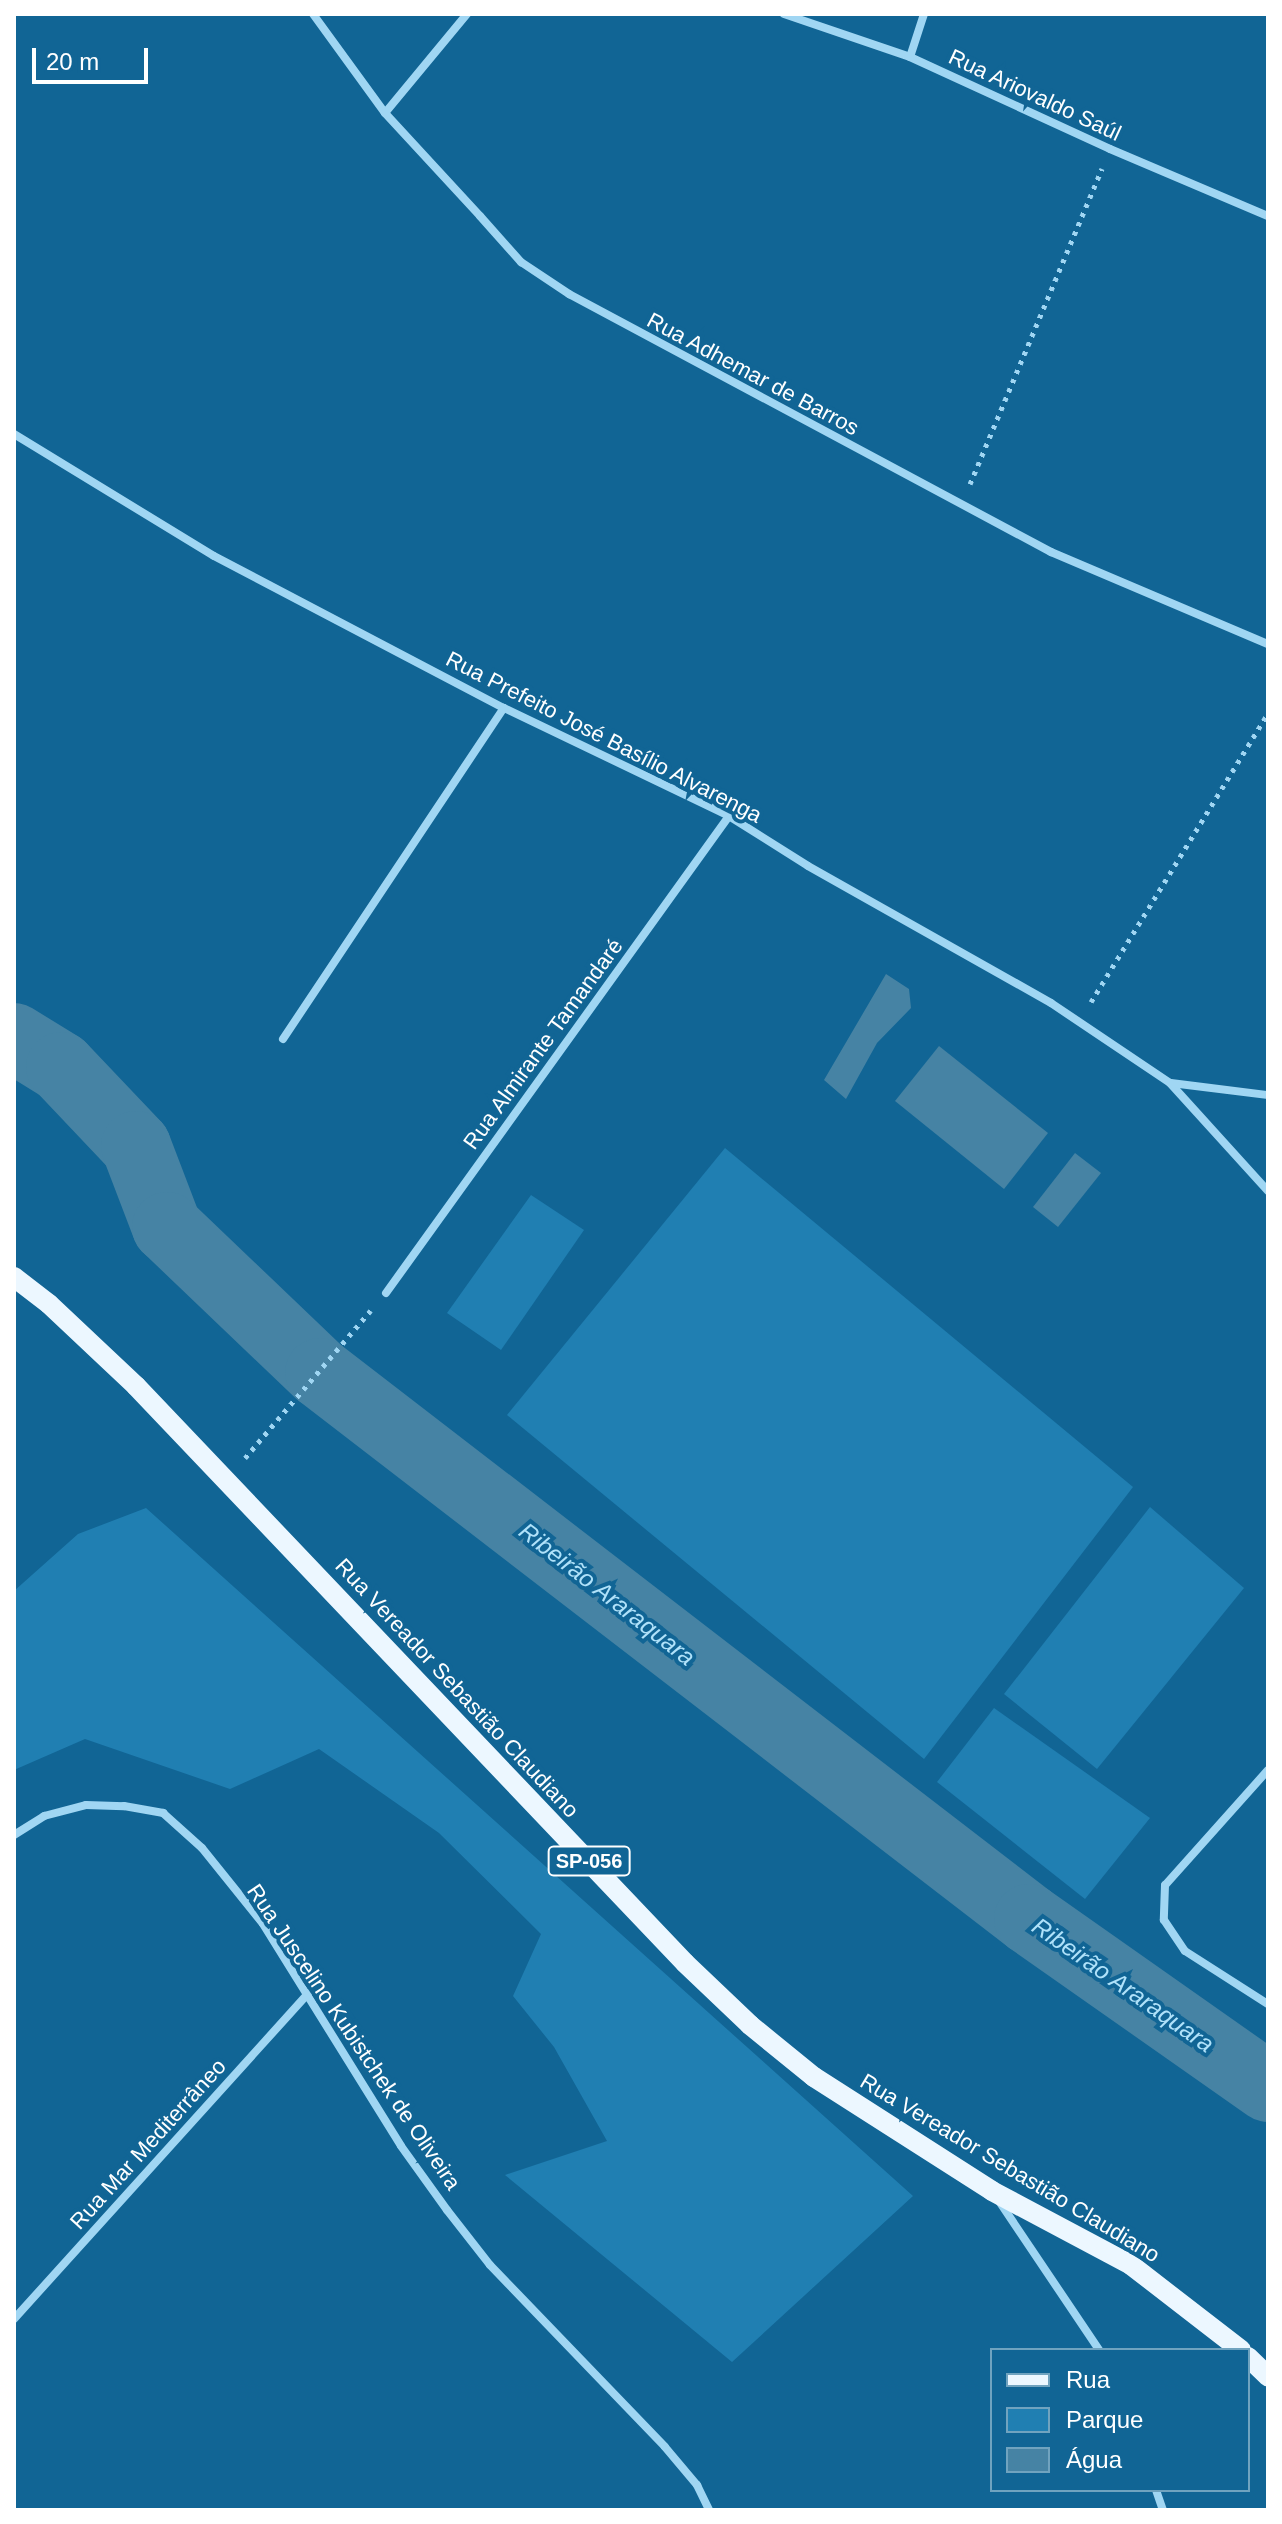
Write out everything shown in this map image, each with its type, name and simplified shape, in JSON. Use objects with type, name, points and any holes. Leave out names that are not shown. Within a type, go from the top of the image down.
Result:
[{"type":"main road","name":"Rua Vereador Sebastião Claudiano","points":[[14,1277],[49,1304],[136,1386],[685,1963],[750,2025],[814,2077],[992,2191],[1131,2265],[1238,2348]]},
{"type":"main road","points":[[1250,2359],[1268,2376]]},
{"type":"street","name":"Rua Adhemar de Barros","points":[[313,14],[385,113],[521,262],[569,294],[961,507],[1051,552],[1268,644]]},
{"type":"street","points":[[385,113],[467,14]]},
{"type":"street","name":"Rua Ariovaldo Saúl","points":[[784,14],[910,57],[1110,149],[1268,216]]},
{"type":"street","points":[[910,57],[924,14]]},
{"type":"street","name":"Rua Prefeito José Basílio Alvarenga","points":[[14,434],[214,556],[504,708],[729,816],[1079,1022],[1170,1083],[1268,1191]]},
{"type":"street","points":[[283,1039],[504,708]]},
{"type":"street","name":"Rua Almirante Tamandaré","points":[[386,1293],[729,816]]},
{"type":"street","points":[[1170,1083],[1268,1095]]},
{"type":"street","points":[[1268,1770],[1165,1885],[1164,1920],[1185,1951],[1268,2004]]},
{"type":"street","name":"Rua Juscelino Kubistchek de Oliveira","points":[[14,1835],[44,1816],[86,1805],[124,1806],[163,1813],[202,1848],[263,1924],[309,1993],[401,2146],[447,2210],[490,2265],[681,2466],[697,2485],[709,2510]]},
{"type":"street","name":"Rua Mar Mediterrâneo","points":[[14,2319],[309,1993]]},
{"type":"street","points":[[992,2191],[1098,2348]]},
{"type":"path","points":[[961,507],[1110,149]]},
{"type":"path","points":[[1079,1022],[1268,713]]},
{"type":"path","points":[[226,1480],[386,1293]]},
{"type":"green space","points":[[725,1148],[1133,1487],[924,1759],[507,1415]]},
{"type":"green space","points":[[531,1195],[584,1230],[501,1350],[447,1313]]},
{"type":"green space","points":[[1150,1507],[1244,1588],[1097,1769],[1004,1694]]},
{"type":"green space","points":[[146,1508],[913,2196],[732,2362],[505,2175],[607,2141],[554,2047],[513,1996],[541,1934],[439,1833],[319,1749],[230,1789],[85,1739],[14,1770],[14,1591],[78,1534]]},
{"type":"green space","points":[[994,1708],[1150,1818],[1085,1899],[937,1782]]},
{"type":"water","points":[[886,974],[909,989],[911,1008],[877,1043],[846,1099],[824,1080]]},
{"type":"water","points":[[939,1046],[1048,1133],[1004,1189],[895,1101]]},
{"type":"water","points":[[1075,1153],[1101,1173],[1058,1227],[1033,1207]]},
{"type":"waterway","name":"Ribeirão Araraquara","points":[[14,1038],[61,1067],[136,1146],[167,1227],[320,1373],[1029,1919],[1268,2087]]}]
